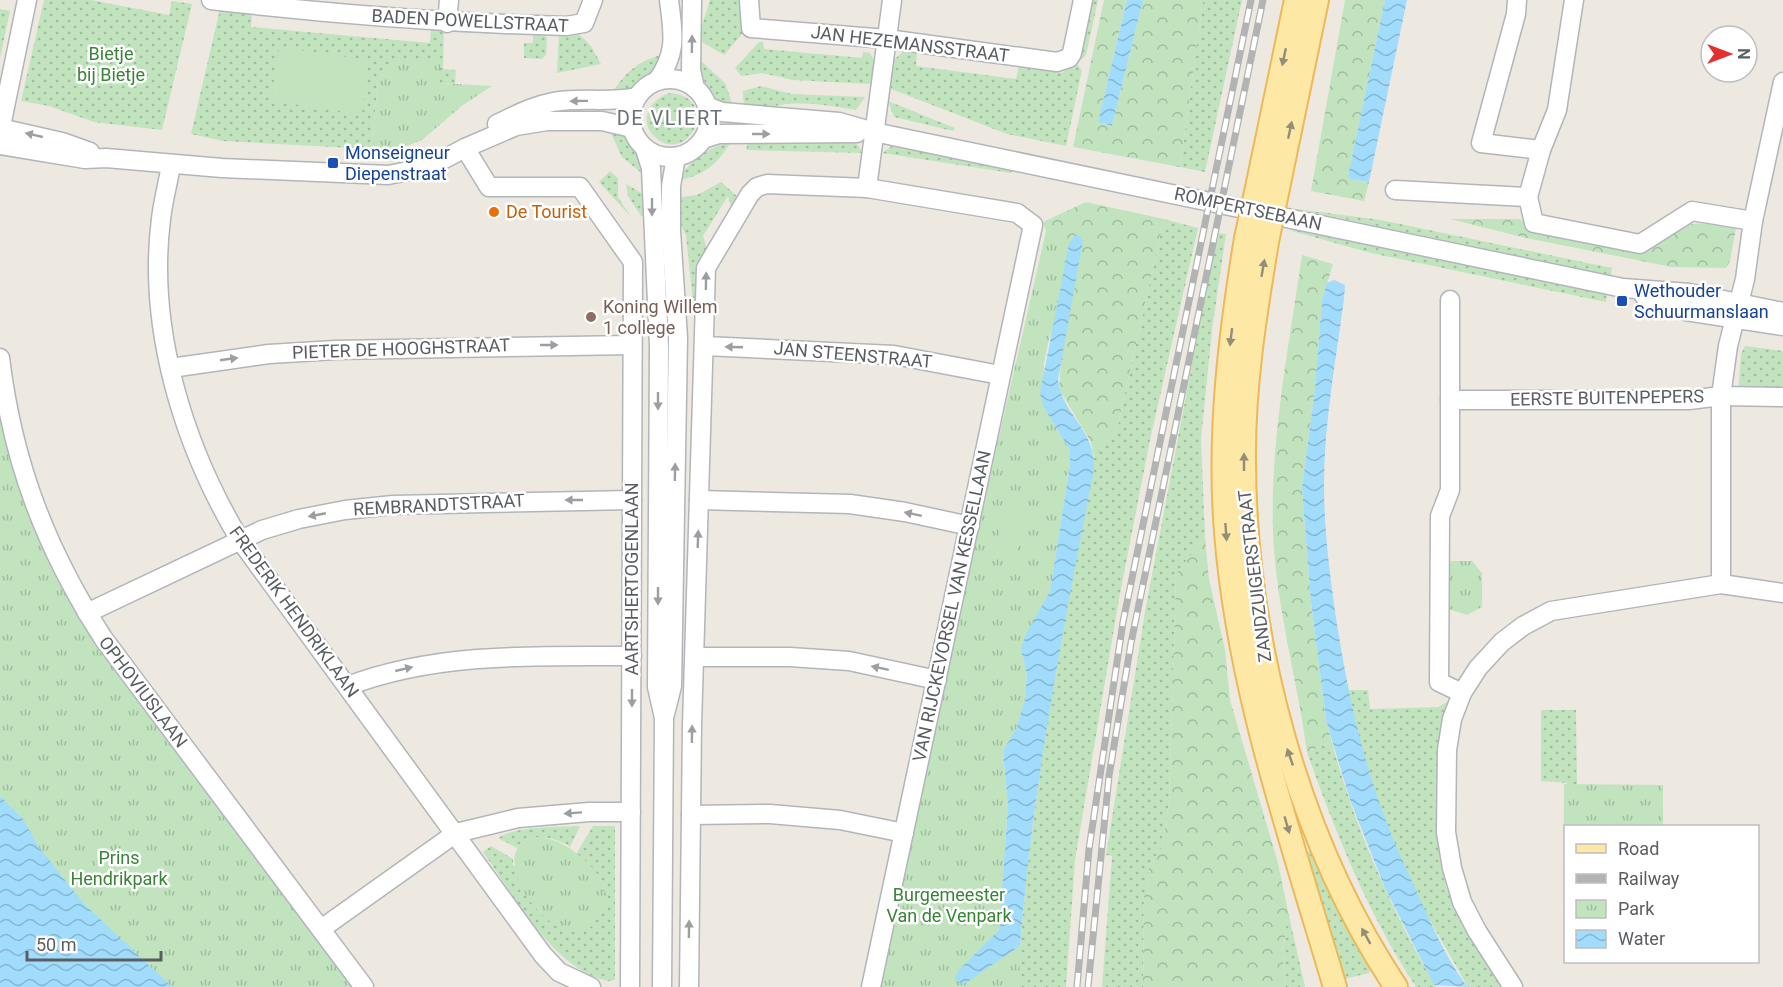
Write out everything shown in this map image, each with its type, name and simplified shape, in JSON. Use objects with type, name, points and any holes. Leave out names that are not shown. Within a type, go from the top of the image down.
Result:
[{"type":"main road","name":"ZANDZUIGERSTRAAT","points":[[1296,0],[1268,186],[1257,240],[1231,333],[1225,391],[1223,463],[1226,533],[1246,674],[1265,749],[1335,987]]},
{"type":"main road","name":"ZANDZUIGERSTRAAT","points":[[1268,186],[1317,0]]},
{"type":"main road","name":"ZANDZUIGERSTRAAT","points":[[1257,240],[1244,462],[1246,530],[1266,669],[1286,743],[1311,819],[1350,907],[1396,987]]},
{"type":"street","points":[[27,0],[0,129],[62,141],[106,158]]},
{"type":"street","name":"BADEN POWELLSTRAAT","points":[[211,0],[332,14],[447,23],[566,26],[584,23],[593,0]]},
{"type":"street","points":[[447,23],[449,0]]},
{"type":"street","points":[[465,148],[482,132],[529,108],[555,102],[619,101],[637,97],[657,81],[666,69],[673,48],[669,0]]},
{"type":"street","points":[[637,97],[630,118],[632,128],[645,149],[660,156],[676,157],[687,153],[703,139],[708,123],[707,106],[695,88],[691,70],[692,0]]},
{"type":"street","name":"JAN HEZEMANSSTRAAT","points":[[749,0],[751,28],[887,39],[1057,62],[1069,58],[1072,53],[1083,0]]},
{"type":"street","points":[[689,987],[691,815],[706,268],[750,194],[757,187],[767,184],[867,188],[892,0]]},
{"type":"street","points":[[1517,0],[1516,14],[1480,143],[1541,150]]},
{"type":"street","points":[[1574,0],[1557,110],[1541,150],[1528,197],[1534,223],[1640,244],[1692,211],[1753,221]]},
{"type":"street","points":[[657,81],[677,80],[695,88]]},
{"type":"street","points":[[1783,82],[1753,221],[1721,396],[1783,397]]},
{"type":"street","name":"ROMPERTSEBAAN","points":[[707,106],[722,112],[839,122],[874,132],[1623,288],[1689,293],[1783,326]]},
{"type":"street","points":[[0,146],[85,159],[106,158],[171,165],[388,175],[429,167],[465,148],[516,126],[547,121],[602,121],[632,128]]},
{"type":"street","name":"ROMPERTSEBAAN","points":[[703,139],[719,134],[874,132]]},
{"type":"street","name":"AARTSHERTOGENLAAN","points":[[465,148],[489,187],[580,187],[633,262],[630,987]]},
{"type":"street","name":"AARTSHERTOGENLAAN","points":[[645,149],[651,168],[659,346],[657,687],[664,718],[662,987]]},
{"type":"street","name":"AARTSHERTOGENLAAN","points":[[664,718],[672,686],[678,339],[671,220],[672,170],[676,157]]},
{"type":"street","name":"FREDERIK HENDRIKLAAN","points":[[171,165],[161,219],[161,298],[178,402],[203,473],[240,540],[543,955],[559,972],[591,987]]},
{"type":"street","name":"VAN RIJCKEVORSEL VAN KESSELLAAN","points":[[867,188],[1017,213],[1033,225],[871,987]]},
{"type":"street","points":[[1395,190],[1528,197]]},
{"type":"street","points":[[1450,300],[1450,490],[1440,516],[1439,682],[1462,693]]},
{"type":"street","name":"ROMPERTSEBAAN","points":[[1737,311],[1783,312]]},
{"type":"street","name":"PIETER DE HOOGHSTRAAT","points":[[171,368],[269,354],[335,350],[633,345]]},
{"type":"street","name":"JAN STEENSTRAAT","points":[[705,346],[894,355],[1000,375]]},
{"type":"street","name":"OPHOVIUSLAAN","points":[[0,358],[4,394],[20,464],[52,549],[87,613],[103,638],[364,987]]},
{"type":"street","name":"EERSTE BUITENPEPERS","points":[[1450,400],[1689,400],[1721,396],[1721,584]]},
{"type":"street","points":[[676,441],[700,465]]},
{"type":"street","name":"REMBRANDTSTRAAT","points":[[87,613],[262,530],[299,519],[345,510],[393,505],[633,500]]},
{"type":"street","points":[[699,500],[850,504],[904,512],[970,526]]},
{"type":"street","points":[[1513,987],[1477,931],[1462,902],[1452,868],[1446,832],[1447,750],[1452,719],[1462,693],[1478,668],[1502,642],[1523,626],[1551,611],[1721,584],[1783,593]]},
{"type":"street","points":[[348,686],[412,667],[465,660],[632,656]]},
{"type":"street","points":[[695,657],[790,657],[849,662],[937,680]]},
{"type":"street","points":[[321,929],[456,833],[519,818],[631,812]]},
{"type":"street","points":[[691,815],[770,814],[817,818],[904,833]]},
{"type":"green space","name":"Bietje bij Bietje","points":[[44,0],[91,0],[169,15],[172,1],[192,4],[162,130],[94,122],[49,106],[21,101]]},
{"type":"green space","points":[[710,0],[741,0],[743,33],[724,55],[702,42],[702,25]]},
{"type":"green space","points":[[1090,0],[1098,0],[1086,55],[1081,60],[1077,59]]},
{"type":"green space","points":[[1104,0],[1127,0],[1098,122],[1112,126],[1143,0],[1203,0],[1180,167],[1073,147]]},
{"type":"green space","points":[[1203,0],[1242,0],[1205,172],[1180,167]]},
{"type":"green space","points":[[1345,0],[1385,0],[1348,176],[1350,179],[1369,182],[1364,201],[1311,191]]},
{"type":"green space","points":[[0,9],[10,11],[0,58]]},
{"type":"green space","points":[[220,9],[252,13],[251,27],[430,43],[431,30],[444,30],[443,69],[456,70],[455,84],[440,83],[440,62],[378,82],[371,149],[223,141],[191,134]]},
{"type":"green space","points":[[576,31],[591,46],[601,64],[557,73],[559,32]]},
{"type":"green space","points":[[533,33],[544,34],[547,38],[546,55],[542,59],[524,58],[524,43],[533,43]]},
{"type":"green space","points":[[759,42],[763,42],[764,49],[862,58],[863,52],[870,53],[874,61],[871,84],[793,80],[762,73],[741,76],[735,68]]},
{"type":"green space","points":[[279,47],[369,60],[362,114],[271,101]]},
{"type":"green space","points":[[905,50],[917,50],[916,66],[1016,79],[1019,66],[1062,73],[1076,63],[1082,70],[1066,146],[1007,134],[886,87],[890,63]]},
{"type":"green space","points":[[665,54],[643,80],[629,89],[612,94],[622,79],[634,68]]},
{"type":"green space","points":[[399,60],[440,61],[440,83],[492,86],[463,105],[422,140],[399,149],[371,149],[378,82],[390,63]]},
{"type":"green space","points":[[700,60],[725,83],[734,109],[721,102],[709,90],[702,75]]},
{"type":"green space","points":[[761,86],[792,94],[865,97],[856,110],[821,105],[786,104],[744,110],[743,91]]},
{"type":"green space","points":[[670,93],[686,98],[695,107],[697,118],[694,129],[687,138],[677,144],[665,143],[653,135],[647,122],[649,110],[653,104]]},
{"type":"green space","points":[[888,101],[955,128],[953,131],[894,117]]},
{"type":"green space","points":[[609,129],[629,140],[640,160],[644,175],[622,157]]},
{"type":"green space","points":[[854,139],[863,153],[746,150],[748,142]]},
{"type":"green space","points":[[730,143],[709,168],[679,180],[700,156],[715,147]]},
{"type":"green space","points":[[893,145],[1012,170],[1011,173],[882,153]]},
{"type":"green space","points":[[610,171],[618,178],[618,197],[631,217],[599,182]]},
{"type":"green space","points":[[721,182],[739,198],[733,213],[728,196],[703,236],[709,254],[701,311],[694,311],[686,236],[678,218],[676,198],[697,195]]},
{"type":"green space","points":[[626,184],[645,195],[645,216],[641,216],[628,196]]},
{"type":"green space","points":[[1086,202],[1164,219],[1117,429],[1094,458],[1091,442],[1059,389],[1061,359],[1055,322],[1059,537],[1046,231],[1043,222]]},
{"type":"green space","points":[[1297,209],[1381,220],[1612,268],[1611,275]]},
{"type":"green space","points":[[1164,219],[1198,228],[1150,440],[1119,599],[1075,860],[1066,987],[909,987],[999,930],[1020,946],[1027,871],[1049,700],[1094,458],[1117,429]]},
{"type":"green space","points":[[1450,219],[1520,219],[1536,232],[1646,252],[1670,234],[1687,225],[1705,224],[1736,228],[1730,261],[1726,268],[1672,267],[1526,238]]},
{"type":"green space","points":[[1293,229],[1607,294],[1606,302],[1371,253],[1292,231]]},
{"type":"green space","name":"Burgemeester Van de Venpark","points":[[1046,231],[1069,244],[1044,363],[1044,408],[1070,450],[1070,465],[1050,591],[1021,650],[1027,674],[1025,698],[1017,727],[1003,751],[1008,806],[999,930],[958,971],[966,982],[1020,946],[1019,987],[878,987],[950,651]]},
{"type":"green space","points":[[1217,233],[1226,234],[1212,330],[1201,439],[1205,537],[1176,574],[1169,803],[1162,847],[1149,866],[1147,895],[1144,896],[1143,987],[1102,987],[1112,856],[1106,855],[1146,606]]},
{"type":"green space","points":[[1302,255],[1333,264],[1322,300],[1315,388],[1302,488],[1311,602],[1326,720],[1332,742],[1307,752],[1282,615],[1273,532],[1277,428]]},
{"type":"green space","points":[[1745,346],[1783,351],[1783,386],[1779,386],[1775,396],[1738,396],[1741,354]]},
{"type":"green space","name":"Prins Hendrikpark","points":[[0,402],[40,540],[72,604],[351,987],[0,987]]},
{"type":"green space","points":[[1007,496],[1028,500],[1015,561],[994,557]]},
{"type":"green space","points":[[1205,537],[1209,579],[1225,650],[1230,700],[1278,863],[1288,911],[1283,953],[1285,987],[1143,987],[1144,895],[1147,894],[1149,866],[1162,847],[1169,803],[1176,574]]},
{"type":"green space","points":[[1449,561],[1472,561],[1482,573],[1482,607],[1467,615],[1449,609]]},
{"type":"green space","points":[[1348,690],[1368,690],[1370,709],[1438,707],[1447,702],[1436,794],[1441,864],[1446,886],[1456,911],[1503,987],[1468,987],[1425,912],[1390,836],[1362,755]]},
{"type":"green space","points":[[1541,710],[1576,710],[1577,786],[1567,825],[1567,783],[1541,781]]},
{"type":"green space","points":[[1332,742],[1351,805],[1376,867],[1404,928],[1436,987],[1416,987],[1383,931],[1354,873],[1307,752]]},
{"type":"green space","points":[[1564,784],[1663,785],[1663,825],[1564,825],[1563,908]]},
{"type":"green space","points":[[580,826],[570,847],[557,840],[542,837],[529,840],[517,848],[498,838],[525,829]]},
{"type":"green space","points":[[593,826],[615,826],[615,980],[609,981],[589,975],[553,947],[522,909],[483,852],[491,846],[513,859],[513,865],[589,929],[598,912],[602,881],[576,854]]},
{"type":"green space","points":[[541,837],[568,847],[584,859],[602,881],[602,890],[606,893],[608,901],[588,929],[572,932],[554,925],[538,911],[525,893],[516,873],[515,856],[522,843]]},
{"type":"green space","points":[[1312,850],[1335,901],[1372,966],[1369,973],[1344,979],[1309,866],[1306,852]]},
{"type":"green space","points":[[1288,911],[1305,987],[1285,987],[1283,953]]},
{"type":"water","points":[[1127,0],[1143,0],[1112,126],[1098,122]]},
{"type":"water","points":[[1385,0],[1407,0],[1369,182],[1350,179],[1348,176]]},
{"type":"water","points":[[1074,236],[1080,236],[1083,240],[1058,380],[1066,403],[1090,443],[1094,469],[1060,647],[1041,766],[1020,946],[966,983],[959,983],[955,978],[958,971],[999,930],[1008,806],[1003,751],[1017,727],[1025,698],[1027,674],[1021,650],[1025,636],[1050,591],[1070,465],[1070,450],[1044,408],[1040,393],[1069,244]]},
{"type":"water","points":[[1334,280],[1345,285],[1328,414],[1324,501],[1330,572],[1349,691],[1364,754],[1384,816],[1436,934],[1468,987],[1434,985],[1385,888],[1350,800],[1326,720],[1311,602],[1302,488],[1315,388],[1322,300],[1327,283]]},
{"type":"water","points":[[0,796],[23,819],[38,846],[84,904],[172,987],[0,987]]},
{"type":"railway","points":[[1077,987],[1089,849],[1123,622],[1251,0]]},
{"type":"railway","points":[[1088,987],[1109,776],[1131,643],[1263,0]]},
{"type":"place","name":"Monseigneur Diepenstraat","points":[[333,163]]},
{"type":"place","name":"De Tourist","points":[[494,212]]},
{"type":"place","name":"Wethouder Schuurmanslaan","points":[[1622,301]]},
{"type":"place","name":"Koning Willem 1 college","points":[[591,317]]},
{"type":"district","name":"DE VLIERT","points":[[670,118]]}]
